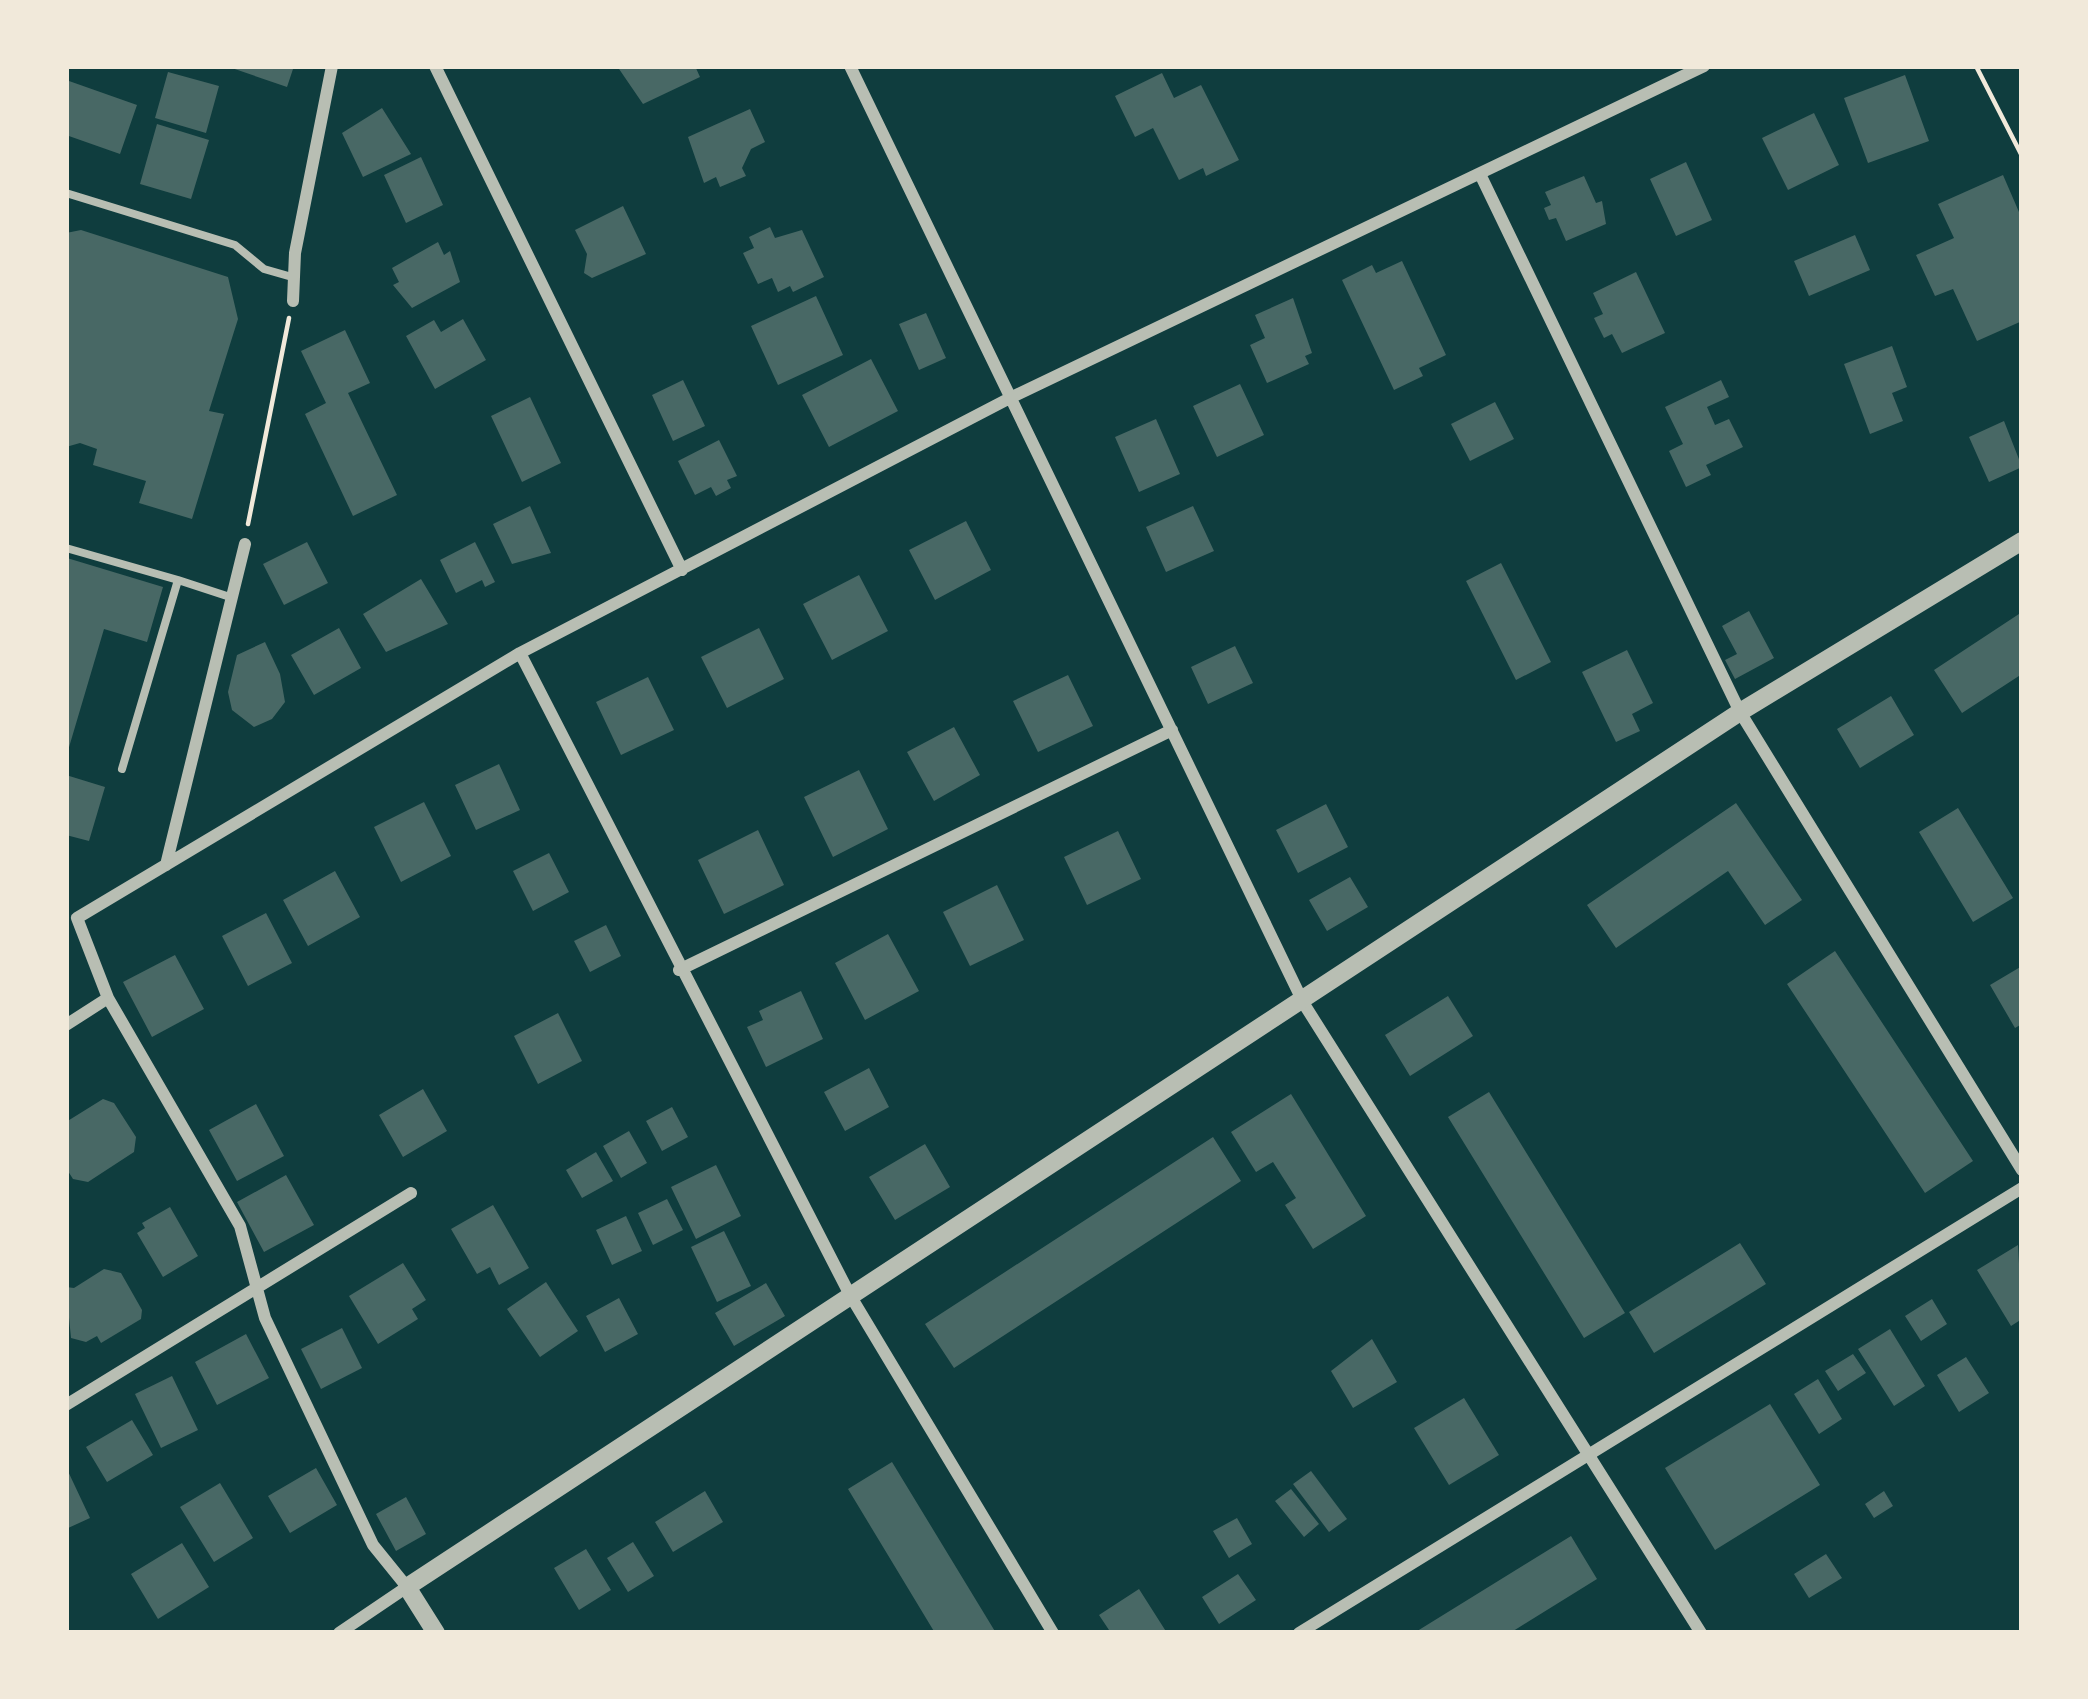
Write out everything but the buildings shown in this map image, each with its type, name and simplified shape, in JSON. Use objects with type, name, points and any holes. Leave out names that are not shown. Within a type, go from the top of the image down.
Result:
[{"type":"street","points":[[293,301],[292,277],[332,66]]},
{"type":"street","points":[[435,66],[682,570]]},
{"type":"street","points":[[850,66],[1304,1004],[1701,1633]]},
{"type":"street","points":[[436,1633],[373,1545],[265,1318],[240,1226],[108,998],[76,918],[520,653],[1010,398],[1704,66]]},
{"type":"street","points":[[1480,174],[1740,712],[2022,1170]]},
{"type":"street","points":[[339,1633],[850,1295],[1304,1004],[1740,712],[2022,541]]},
{"type":"street","points":[[166,865],[245,544]]},
{"type":"street","points":[[520,653],[850,1295],[1053,1633]]},
{"type":"street","points":[[680,970],[1172,730]]},
{"type":"street","points":[[66,1025],[108,998]]},
{"type":"street","points":[[1299,1633],[2022,1188]]},
{"type":"street","points":[[66,1405],[411,1193]]},
{"type":"lane","points":[[66,193],[235,245],[264,268],[292,277]]},
{"type":"lane","points":[[66,548],[233,598]]},
{"type":"lane","points":[[122,769],[178,580]]},
{"type":"path","points":[[1976,66],[2022,156]]},
{"type":"path","points":[[245,544],[293,301]]}]
